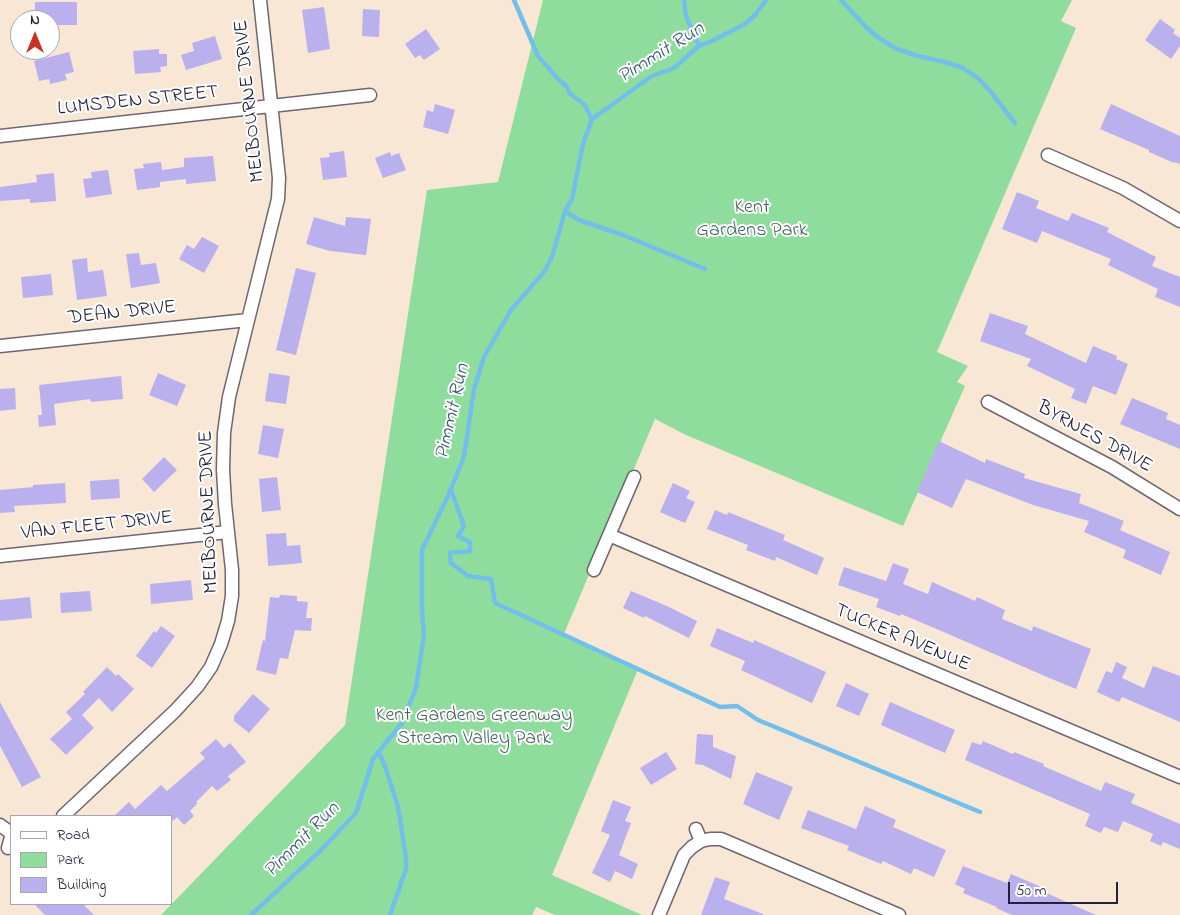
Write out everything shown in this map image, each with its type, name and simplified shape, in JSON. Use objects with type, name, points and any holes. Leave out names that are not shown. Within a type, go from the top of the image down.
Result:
[{"type":"street","name":"MELBOURNE DRIVE","points":[[64,815],[175,711],[197,687],[211,666],[221,644],[228,621],[232,596],[232,570],[223,470],[224,433],[229,396],[278,199],[279,178],[260,0]]},
{"type":"street","name":"LUMSDEN STREET","points":[[0,136],[370,95]]},
{"type":"street","points":[[1048,155],[1123,188],[1180,221]]},
{"type":"street","name":"DEAN DRIVE","points":[[0,346],[248,320]]},
{"type":"street","name":"BYRNES DRIVE","points":[[988,402],[1112,467],[1180,509]]},
{"type":"street","points":[[594,570],[634,477]]},
{"type":"street","name":"VAN FLEET DRIVE","points":[[0,556],[228,532]]},
{"type":"street","name":"TUCKER AVENUE","points":[[610,535],[1180,777]]},
{"type":"street","points":[[659,915],[684,855],[699,835],[721,840],[899,915]]},
{"type":"green space","points":[[543,0],[1072,0],[1061,21],[1076,28],[937,352],[968,366],[957,382],[965,386],[903,526],[686,435],[655,419],[563,636],[639,667],[552,875],[642,915],[555,915],[536,907],[532,915],[161,915],[345,725],[427,190],[498,182]]},
{"type":"building","points":[[35,2],[77,2],[77,25],[60,25],[60,10],[35,10]]},
{"type":"building","points":[[324,7],[330,49],[308,53],[302,10]]},
{"type":"building","points":[[363,9],[380,10],[379,37],[362,36]]},
{"type":"building","points":[[1160,19],[1175,30],[1173,33],[1180,38],[1180,46],[1171,59],[1145,40]]},
{"type":"building","points":[[426,29],[440,49],[424,60],[420,55],[415,58],[405,44]]},
{"type":"building","points":[[215,36],[222,59],[186,70],[181,55],[194,51],[192,43]]},
{"type":"building","points":[[159,49],[159,54],[167,54],[167,66],[160,67],[161,72],[135,74],[133,51]]},
{"type":"building","points":[[69,52],[74,72],[65,74],[67,80],[50,84],[49,79],[39,81],[34,61],[60,60],[60,54]]},
{"type":"building","points":[[435,104],[455,110],[448,134],[423,127],[427,110],[433,112]]},
{"type":"building","points":[[1111,104],[1180,136],[1180,164],[1100,129]]},
{"type":"building","points":[[344,151],[347,177],[323,180],[320,158],[330,157],[329,153]]},
{"type":"building","points":[[390,152],[391,156],[399,153],[406,170],[383,178],[375,158]]},
{"type":"building","points":[[213,156],[216,181],[186,184],[186,179],[160,182],[160,187],[137,190],[134,169],[144,168],[143,164],[161,162],[162,170],[184,167],[184,158]]},
{"type":"building","points":[[108,170],[112,194],[86,198],[83,179],[92,178],[91,172]]},
{"type":"building","points":[[54,173],[56,201],[30,203],[30,199],[0,201],[0,187],[37,182],[36,175]]},
{"type":"building","points":[[1017,192],[1039,201],[1036,208],[1068,221],[1072,213],[1109,228],[1107,232],[1156,257],[1152,266],[1180,277],[1180,307],[1155,297],[1158,289],[1108,265],[1111,259],[1042,231],[1037,243],[1002,229]]},
{"type":"building","points":[[314,217],[345,226],[346,217],[371,219],[366,255],[330,251],[306,244]]},
{"type":"building","points":[[202,237],[219,246],[204,273],[179,259],[187,245],[194,249]]},
{"type":"building","points":[[139,253],[141,265],[156,263],[160,283],[131,288],[126,254]]},
{"type":"building","points":[[87,258],[88,272],[103,270],[107,296],[77,300],[72,260]]},
{"type":"building","points":[[296,268],[316,273],[296,355],[276,350]]},
{"type":"building","points":[[51,274],[53,295],[23,298],[21,277]]},
{"type":"building","points":[[990,313],[1028,326],[1025,334],[1086,363],[1093,346],[1117,356],[1116,359],[1128,364],[1116,395],[1093,386],[1086,404],[1071,398],[1075,389],[1027,366],[1031,359],[980,341]]},
{"type":"building","points":[[158,373],[186,385],[177,406],[149,395]]},
{"type":"building","points":[[269,373],[290,376],[286,404],[265,401]]},
{"type":"building","points":[[121,376],[123,399],[91,402],[90,399],[54,404],[56,425],[39,427],[38,415],[42,415],[39,385]]},
{"type":"building","points":[[15,388],[16,409],[0,411],[0,389]]},
{"type":"building","points":[[1132,398],[1168,413],[1166,419],[1180,425],[1180,449],[1120,424]]},
{"type":"building","points":[[263,425],[284,429],[278,458],[258,454]]},
{"type":"building","points":[[939,441],[985,463],[986,459],[1025,474],[1024,478],[1081,494],[1079,503],[1124,521],[1120,530],[1170,552],[1161,575],[1123,558],[1126,550],[1084,532],[1089,521],[1033,505],[966,479],[952,508],[917,492]]},
{"type":"building","points":[[164,457],[177,470],[154,492],[142,479]]},
{"type":"building","points":[[277,477],[281,510],[262,512],[259,479]]},
{"type":"building","points":[[119,479],[120,498],[91,500],[90,481]]},
{"type":"building","points":[[65,483],[66,503],[14,506],[15,512],[0,513],[0,490]]},
{"type":"building","points":[[673,483],[690,491],[686,498],[695,502],[685,523],[660,512]]},
{"type":"building","points":[[715,510],[727,515],[728,512],[785,535],[783,540],[824,558],[817,575],[776,557],[775,561],[746,550],[748,545],[707,529]]},
{"type":"building","points":[[286,533],[287,546],[300,545],[302,563],[268,566],[266,534]]},
{"type":"building","points":[[893,563],[909,569],[903,584],[928,594],[932,582],[975,601],[977,597],[1005,610],[1002,619],[1032,631],[1033,626],[1091,649],[1076,689],[901,614],[900,616],[876,607],[879,599],[838,585],[844,567],[886,581]]},
{"type":"building","points":[[191,580],[193,600],[151,604],[150,584]]},
{"type":"building","points":[[90,591],[92,611],[61,613],[60,593]]},
{"type":"building","points":[[631,591],[697,621],[689,638],[645,616],[644,618],[623,608]]},
{"type":"building","points":[[280,595],[297,596],[297,601],[308,602],[306,618],[312,618],[311,631],[295,630],[288,659],[280,658],[276,675],[256,670],[263,640],[265,641],[270,597],[279,598]]},
{"type":"building","points":[[30,597],[32,618],[0,621],[0,600]]},
{"type":"building","points":[[161,626],[175,636],[152,668],[136,656],[154,631],[156,633]]},
{"type":"building","points":[[717,628],[753,643],[754,640],[826,672],[812,703],[741,670],[745,661],[710,646]]},
{"type":"building","points":[[1116,662],[1127,667],[1122,678],[1144,688],[1153,666],[1180,676],[1180,722],[1122,697],[1119,702],[1097,692],[1106,671],[1112,673]]},
{"type":"building","points":[[107,667],[116,676],[118,674],[134,689],[112,712],[99,698],[82,715],[94,728],[66,755],[50,739],[72,719],[66,712],[85,694],[83,692]]},
{"type":"building","points":[[846,683],[869,694],[859,716],[836,706]]},
{"type":"building","points":[[253,694],[270,709],[249,733],[234,721],[234,716]]},
{"type":"building","points":[[0,702],[41,777],[22,787],[0,746]]},
{"type":"building","points":[[890,702],[955,730],[945,753],[881,725]]},
{"type":"building","points":[[697,734],[713,735],[713,747],[736,756],[731,779],[703,765],[695,764]]},
{"type":"building","points":[[216,739],[224,748],[230,743],[246,762],[228,776],[231,780],[217,791],[212,786],[196,802],[198,803],[190,811],[194,816],[184,825],[177,817],[173,821],[172,815],[115,815],[129,802],[135,809],[161,785],[167,791],[205,758],[200,753]]},
{"type":"building","points":[[983,741],[1013,754],[1014,752],[1044,764],[1043,766],[1101,791],[1105,782],[1135,794],[1131,803],[1180,824],[1180,849],[1163,842],[1161,846],[1150,841],[1153,834],[1123,821],[1118,832],[1104,827],[1101,833],[1085,826],[1090,814],[965,760],[972,742],[981,745]]},
{"type":"building","points":[[666,752],[677,769],[651,785],[640,768]]},
{"type":"building","points":[[756,772],[793,787],[779,820],[743,804]]},
{"type":"building","points":[[613,800],[631,807],[625,821],[631,823],[619,855],[638,864],[632,879],[615,871],[610,882],[592,873],[610,835],[601,831]]},
{"type":"building","points":[[865,806],[896,820],[893,827],[946,850],[934,877],[914,868],[911,874],[883,861],[881,864],[847,850],[849,846],[801,828],[808,810],[856,829]]},
{"type":"building","points":[[963,866],[1007,883],[1011,874],[1046,889],[1044,892],[1096,915],[1012,915],[963,893],[965,889],[955,884]]},
{"type":"building","points":[[715,877],[730,882],[724,899],[763,915],[701,915]]},
{"type":"building","points":[[35,905],[84,905],[94,915],[45,915]]},
{"type":"waterway","points":[[514,0],[538,56],[567,87],[570,94],[584,104],[592,119]]},
{"type":"waterway","points":[[684,0],[686,16],[699,46]]},
{"type":"waterway","name":"Pimmit Run","points":[[251,915],[320,851],[356,813],[373,759],[402,723],[416,688],[424,635],[422,550],[464,457],[474,389],[484,357],[511,310],[544,272],[552,257],[565,211],[572,199],[583,144],[592,119],[652,76],[674,68],[699,46],[745,24],[756,14],[766,0]]},
{"type":"waterway","points":[[841,0],[867,28],[880,39],[897,49],[963,68],[979,79],[1015,123]]},
{"type":"waterway","points":[[565,211],[579,220],[623,235],[705,269]]},
{"type":"waterway","points":[[451,490],[464,526],[458,536],[470,542],[470,551],[450,553],[451,563],[468,576],[491,579],[495,603],[720,707],[737,706],[758,720],[980,812]]},
{"type":"waterway","points":[[379,753],[398,807],[406,858],[406,869],[390,915]]},
{"type":"park label","name":"Kent Gardens Park","points":[[752,220]]},
{"type":"park label","name":"Kent Gardens Greenway Stream Valley Park","points":[[474,728]]}]
